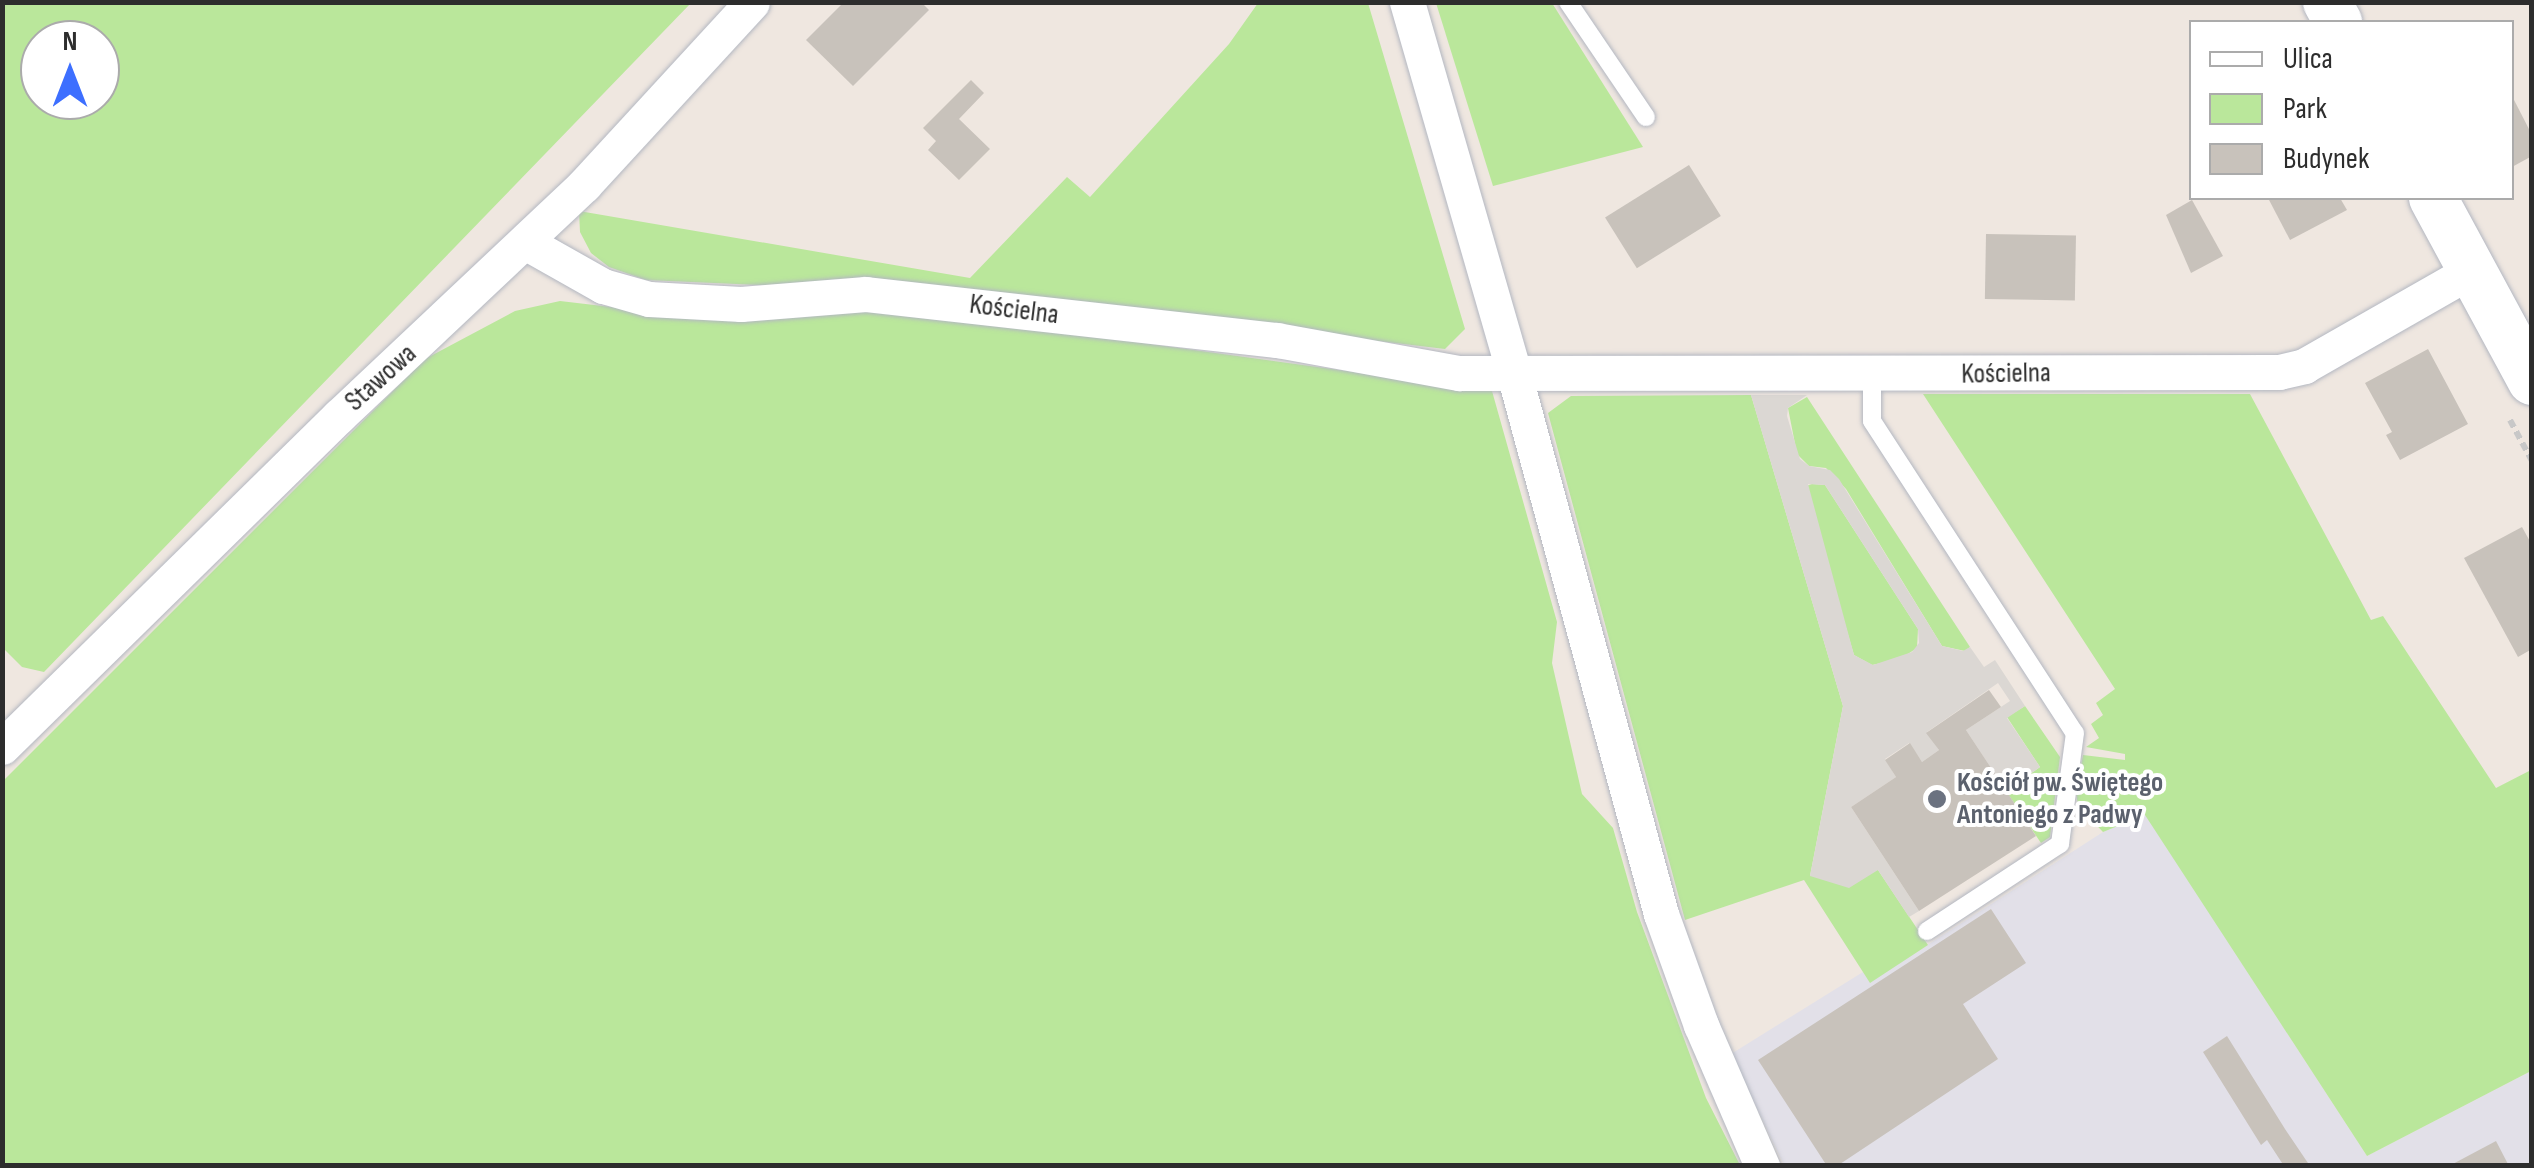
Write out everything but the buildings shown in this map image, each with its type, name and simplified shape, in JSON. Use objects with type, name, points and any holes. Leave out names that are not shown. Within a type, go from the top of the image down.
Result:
[{"type":"main road","points":[[2434,200],[2525,354]]},
{"type":"street","name":"Stawowa","points":[[2,747],[339,416],[584,186],[752,2]]},
{"type":"street","points":[[1406,2],[1513,370],[1660,914],[1701,1025],[1762,1166]]},
{"type":"street","name":"Kościelna","points":[[525,242],[593,282],[649,299],[741,304],[866,294],[1278,340],[1417,362],[1452,372],[1872,376],[2292,370],[2472,270]]},
{"type":"lane","points":[[1568,2],[1646,118]]},
{"type":"lane","points":[[1872,376],[1872,422],[2074,734],[2060,844],[1927,931]]},
{"type":"shaded area","points":[[1751,395],[1807,395],[1788,408],[1787,416],[1800,459],[1809,466],[1830,470],[1839,479],[1942,646],[1963,651],[1970,647],[1984,667],[1995,660],[2025,706],[2007,718],[2040,767],[2006,791],[1966,730],[2010,701],[1998,683],[1927,732],[1939,750],[1922,762],[1909,743],[1885,759],[1896,777],[1851,807],[1919,911],[1909,917],[1878,870],[1849,888],[1810,876],[1843,706]],"holes":[[[1808,484],[1825,485],[1918,629],[1919,643],[1912,652],[1873,665],[1854,655]]]},
{"type":"shaded area","points":[[2145,814],[2367,1156],[2531,1071],[2531,1165],[1784,1165],[1731,1054],[1863,972],[1870,982],[2103,832]]},
{"type":"green space","points":[[3,2],[691,3],[44,672],[22,667],[3,648]]},
{"type":"green space","points":[[1258,3],[1368,3],[1465,329],[1445,349],[868,280],[780,286],[646,280],[609,267],[591,253],[580,232],[579,211],[970,278],[1067,177],[1090,197],[1229,44]]},
{"type":"green space","points":[[1436,3],[1552,3],[1643,147],[1493,186]]},
{"type":"green space","points":[[560,301],[662,313],[903,310],[1492,391],[1557,622],[1552,663],[1582,794],[1613,828],[1637,912],[1706,1098],[1740,1165],[3,1166],[3,781],[425,359],[515,311]]},
{"type":"green space","points":[[1923,394],[2250,394],[2371,620],[2383,616],[2496,788],[2531,770],[2531,1071],[2367,1156],[2145,815],[2103,832],[2078,806],[2076,792],[2083,755],[2125,760],[2125,754],[2086,747],[2099,738],[2091,724],[2103,715],[2096,703],[2115,689]]},
{"type":"green space","points":[[1751,395],[1843,706],[1810,876],[1878,870],[1928,945],[1870,983],[1804,880],[1685,920],[1548,413],[1571,396]]},
{"type":"green space","points":[[1807,397],[1970,647],[1965,651],[1942,646],[1846,489],[1826,468],[1809,466],[1797,454],[1788,408]]},
{"type":"green space","points":[[1825,485],[1918,629],[1917,648],[1900,659],[1872,665],[1854,655],[1807,494],[1806,486]]},
{"type":"green space","points":[[2025,706],[2060,757],[2050,837],[2041,843],[2006,791],[2040,767],[2007,717]]},
{"type":"place","name":"Kościół pw. Świętego Antoniego z Padwy","points":[[1937,799]]}]
